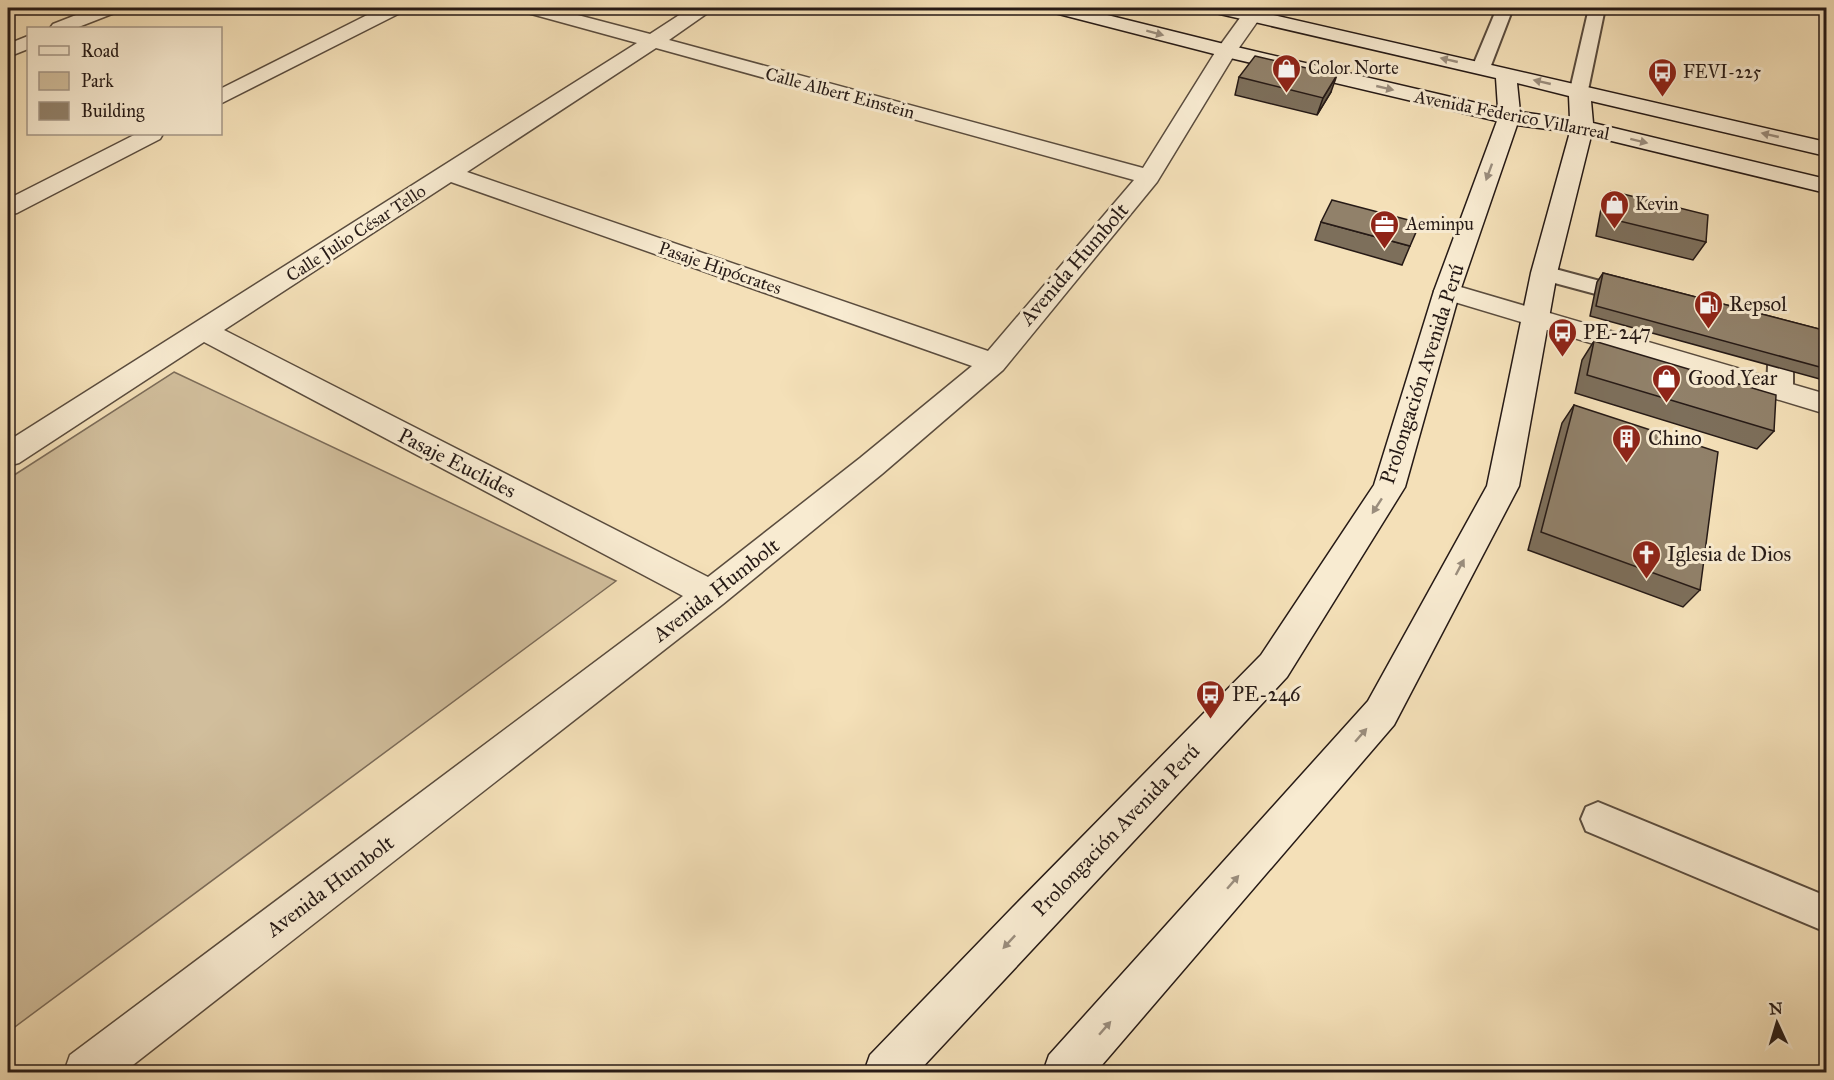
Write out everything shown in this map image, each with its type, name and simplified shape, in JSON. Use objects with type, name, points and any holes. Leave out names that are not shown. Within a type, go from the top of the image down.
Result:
[{"type":"street","points":[[62,27],[110,8]]},
{"type":"street","points":[[222,97],[395,8]]},
{"type":"street","name":"Calle Albert Einstein","points":[[531,8],[1149,177]]},
{"type":"street","name":"Calle Julio César Tello","points":[[8,455],[204,331],[702,8]]},
{"type":"street","name":"Avenida Federico Villarreal","points":[[1058,8],[1226,51],[1509,117],[1582,128],[1827,186]]},
{"type":"street","name":"Avenida Federico Villarreal","points":[[1220,8],[1827,149]]},
{"type":"street","name":"Avenida Humbolt","points":[[87,1072],[711,594],[871,466],[993,363],[1149,177],[1226,51],[1252,15]]},
{"type":"street","points":[[8,51],[27,42]]},
{"type":"street","name":"Prolongación Avenida Perú","points":[[886,1072],[1274,666],[1389,487],[1447,291],[1509,117],[1506,74]]},
{"type":"street","points":[[1066,1072],[1381,713],[1503,486],[1544,273],[1582,128],[1579,90]]},
{"type":"street","points":[[8,208],[150,135]]},
{"type":"street","name":"Pasaje Hipócrates","points":[[448,173],[993,363]]},
{"type":"street","points":[[1447,291],[1827,404]]},
{"type":"street","name":"Pasaje Euclides","points":[[204,331],[711,594]]},
{"type":"lane","points":[[1481,68],[1505,8]]},
{"type":"lane","points":[[1579,90],[1597,8]]},
{"type":"lane","points":[[1544,273],[1657,303]]},
{"type":"lane","points":[[1747,328],[1792,340],[1780,390]]},
{"type":"lane","points":[[1598,819],[1827,914]]},
{"type":"green space","points":[[174,372],[616,581],[8,1032],[8,479]]},
{"type":"building","points":[[1255,56],[1337,75],[1323,98],[1239,77]]},
{"type":"building","points":[[1611,191],[1708,215],[1706,242],[1607,218]]},
{"type":"building","points":[[1332,200],[1420,223],[1410,246],[1321,222]]},
{"type":"building","name":"Repsol","points":[[1603,273],[1827,331],[1827,369],[1596,306]]},
{"type":"building","points":[[1594,341],[1776,395],[1774,431],[1587,375]]},
{"type":"building","points":[[1574,405],[1718,452],[1700,590],[1541,532]]},
{"type":"place","name":"Color Norte","points":[[1287,94]]},
{"type":"place","name":"FEVI-225","points":[[1662,98]]},
{"type":"place","name":"Kevin","points":[[1614,230]]},
{"type":"place","name":"Aeminpu","points":[[1385,250]]},
{"type":"place","name":"Repsol","points":[[1708,330]]},
{"type":"place","name":"PE-247","points":[[1562,358]]},
{"type":"place","name":"Good Year","points":[[1667,404]]},
{"type":"place","name":"Chino","points":[[1627,464]]},
{"type":"place","name":"Iglesia de Dios","points":[[1646,580]]},
{"type":"place","name":"PE-246","points":[[1211,720]]}]
